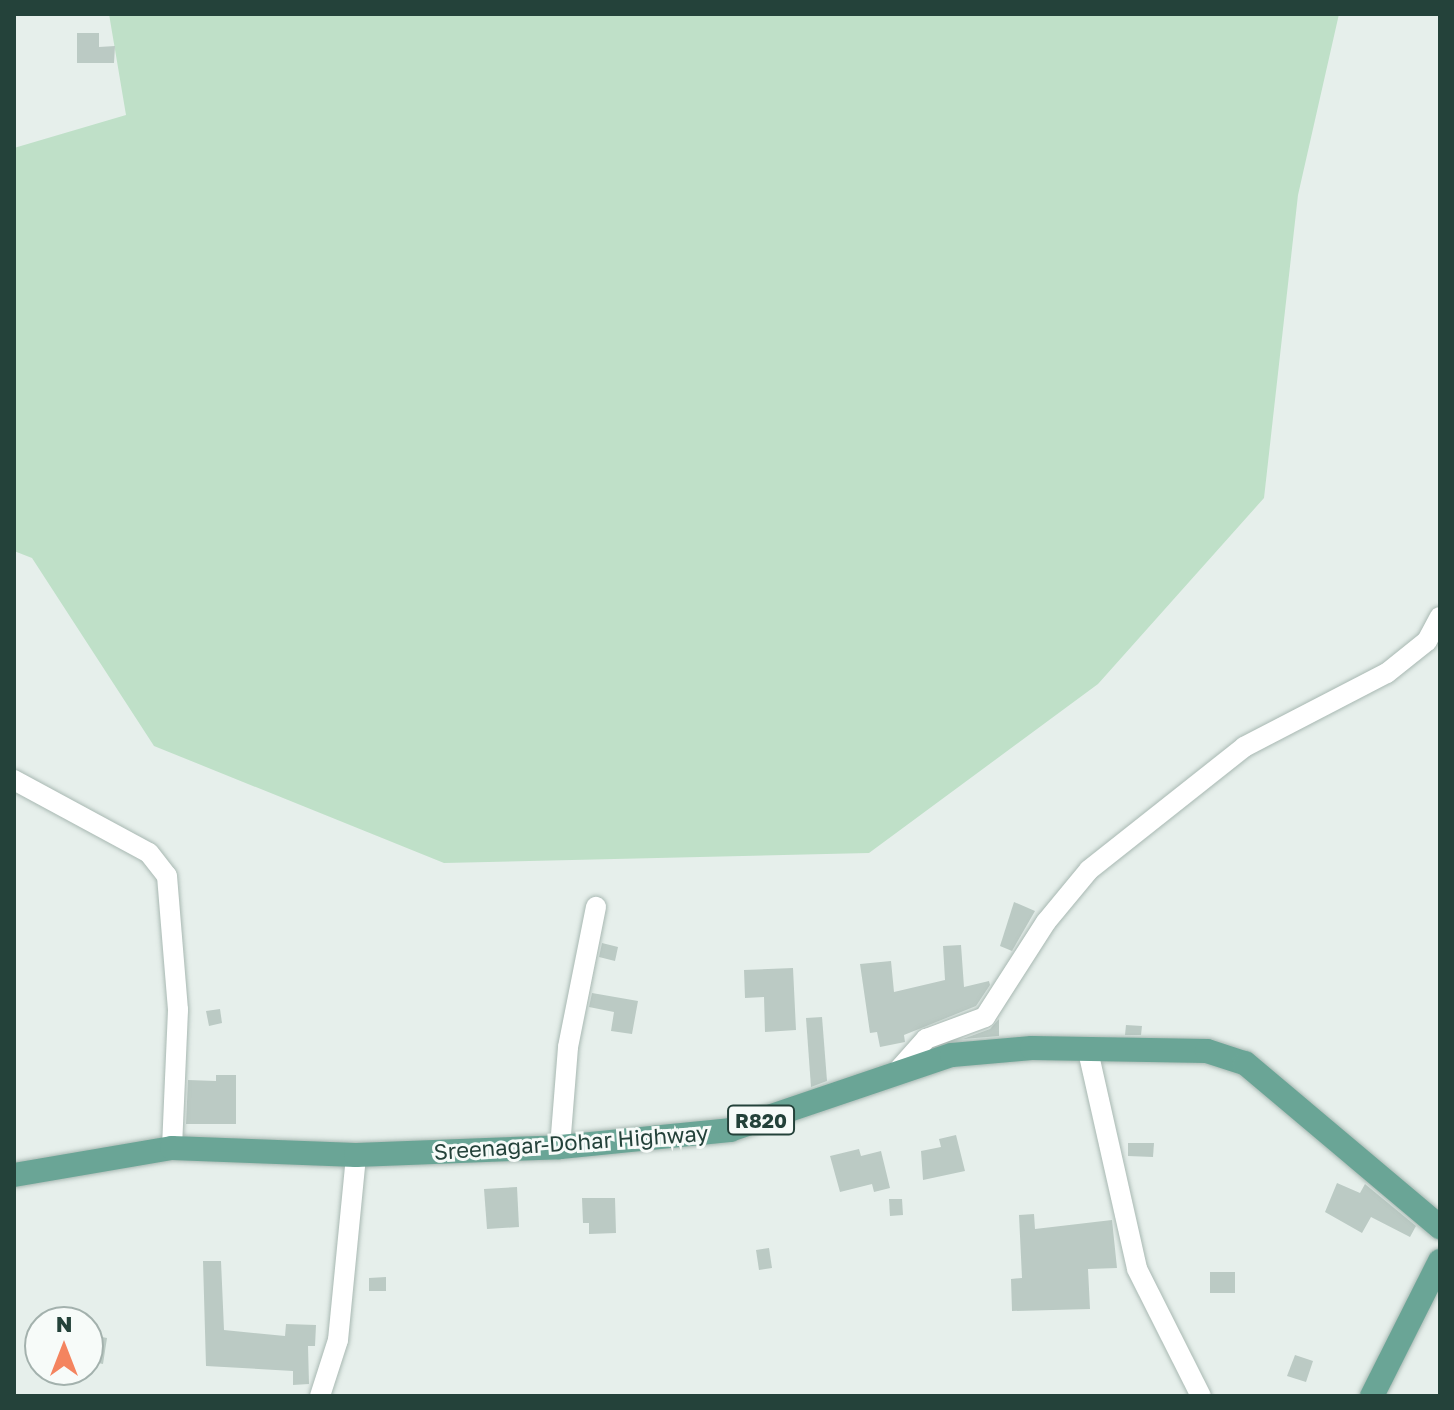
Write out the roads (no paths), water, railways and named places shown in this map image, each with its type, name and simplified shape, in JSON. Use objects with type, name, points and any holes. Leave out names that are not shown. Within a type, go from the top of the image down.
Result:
[{"type":"main road","name":"Sreenagar-Dohar Highway","points":[[14,1175],[172,1148],[356,1155],[560,1147],[730,1130],[952,1055],[1032,1048],[1207,1051],[1245,1063],[1440,1227]]},
{"type":"main road","points":[[1372,1396],[1440,1261]]},
{"type":"street","points":[[892,1077],[926,1039],[985,1017],[1046,922],[1089,870],[1244,747],[1387,673],[1427,641],[1440,617]]},
{"type":"street","points":[[14,780],[149,853],[167,876],[178,1010],[172,1148]]},
{"type":"street","points":[[560,1147],[568,1047],[596,907]]},
{"type":"street","points":[[1088,1051],[1137,1269],[1201,1396]]},
{"type":"street","points":[[320,1396],[338,1340],[356,1155]]}]
